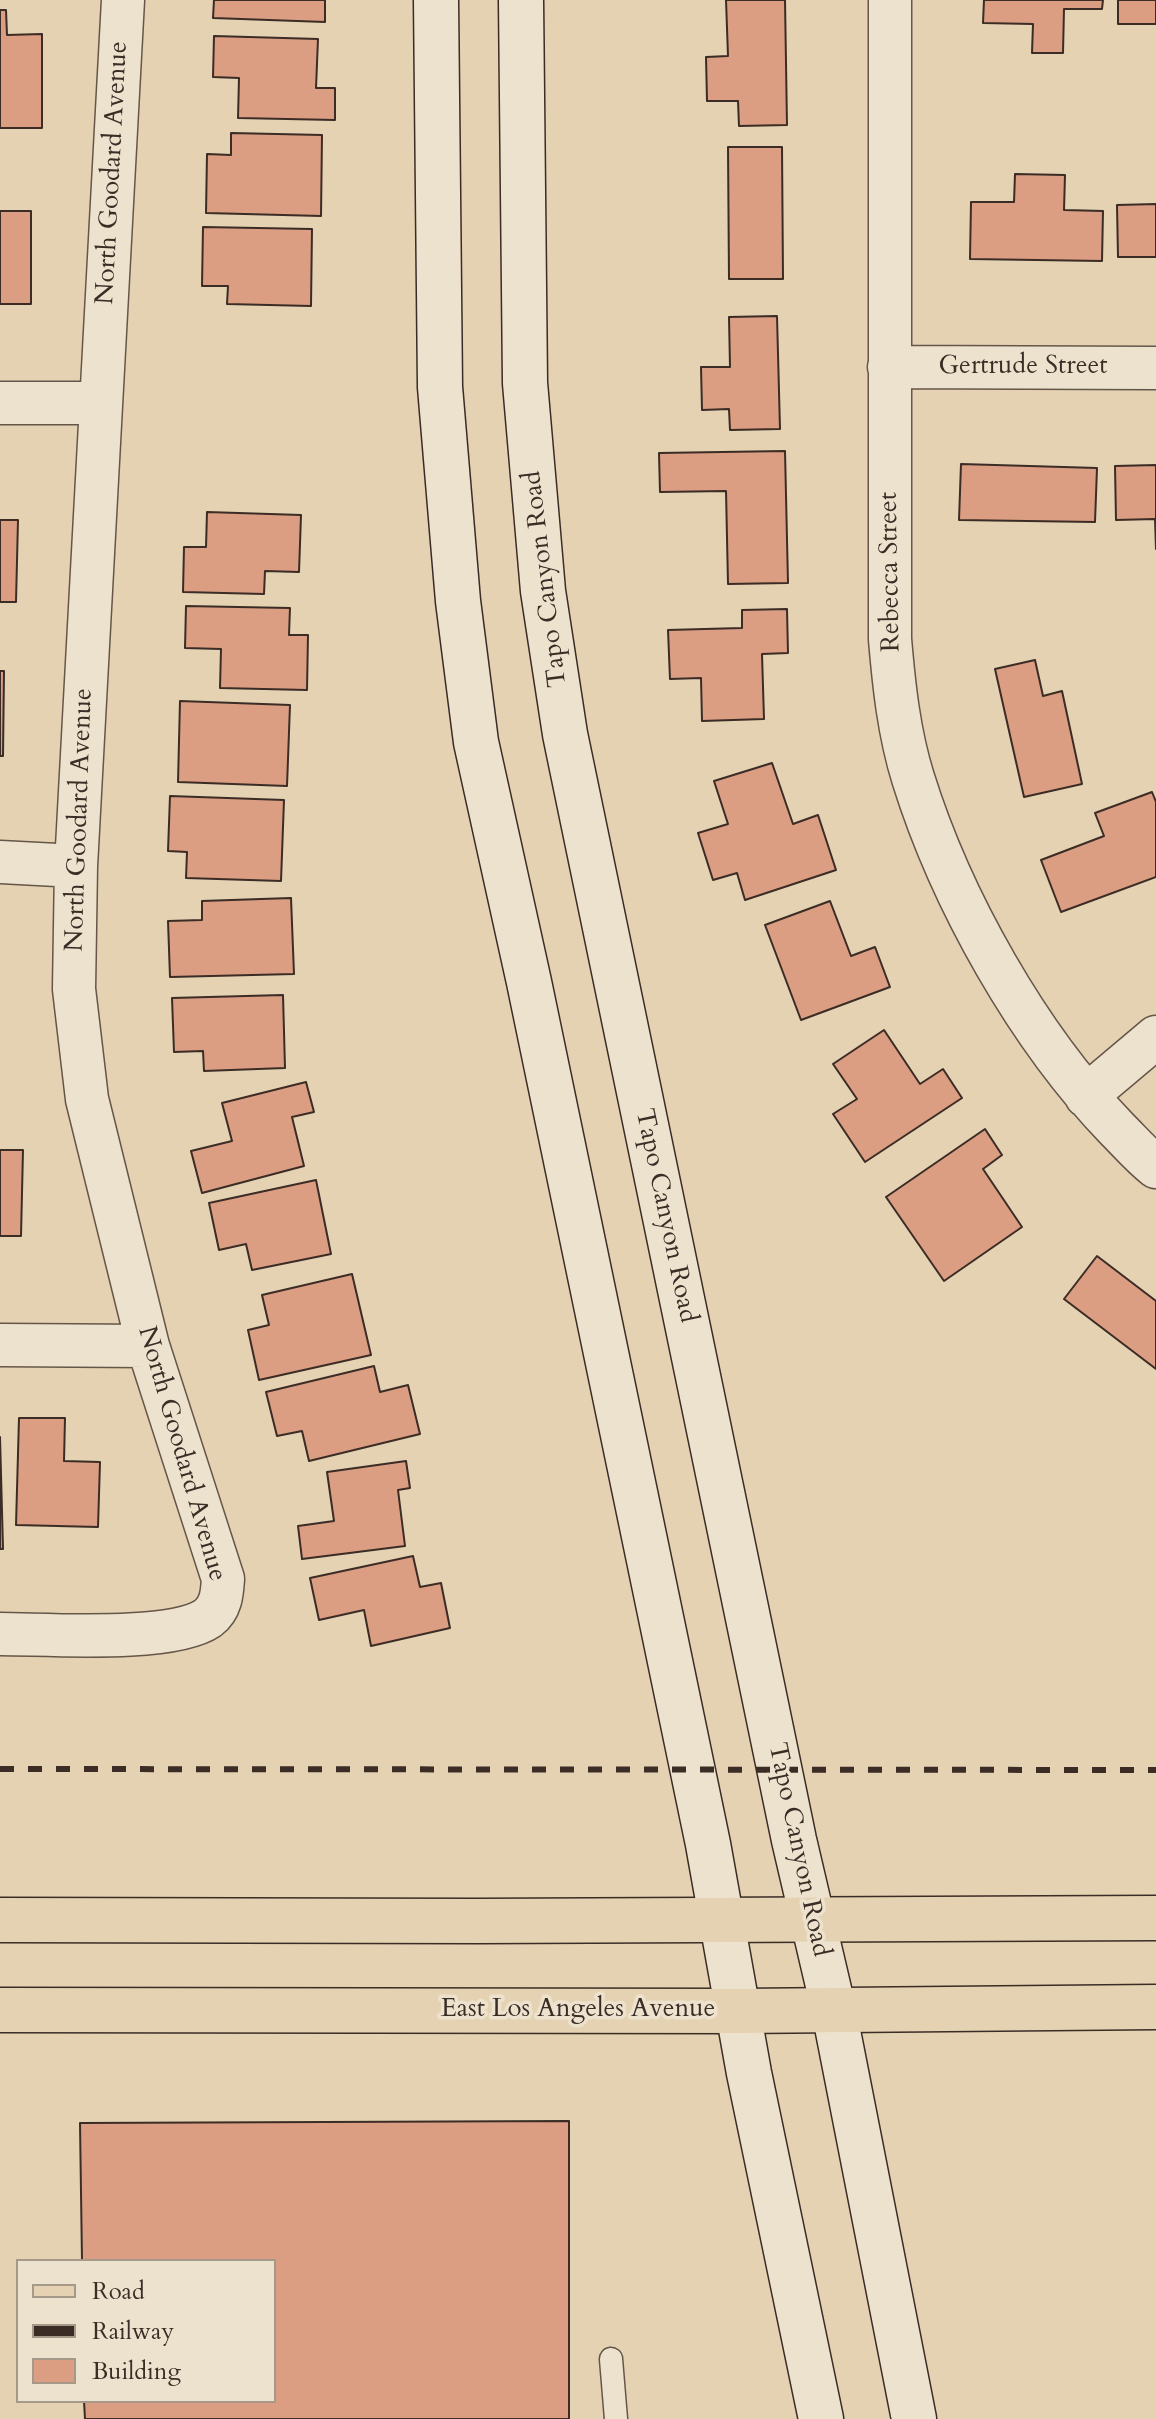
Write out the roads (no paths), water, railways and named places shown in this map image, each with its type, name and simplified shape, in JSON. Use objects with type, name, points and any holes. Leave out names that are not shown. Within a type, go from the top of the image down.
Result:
[{"type":"main road","points":[[436,0],[440,387],[458,601],[476,742],[529,982],[723,1918],[749,2073],[821,2419]]},
{"type":"main road","name":"Tapo Canyon Road","points":[[521,0],[525,383],[543,591],[565,734],[811,1918],[834,2011],[914,2419]]},
{"type":"main road","points":[[0,1920],[1156,1918]]},
{"type":"main road","name":"East Los Angeles Avenue","points":[[0,2010],[834,2011],[1156,2007]]},
{"type":"street","name":"North Goodard Avenue","points":[[0,1634],[153,1634],[181,1629],[209,1617],[222,1601],[223,1579],[148,1346],[87,1099],[74,989],[76,866],[123,0]]},
{"type":"street","name":"Rebecca Street","points":[[890,0],[890,639],[896,704],[912,776],[941,855],[993,958],[1032,1024],[1086,1096],[1156,1167]]},
{"type":"street","name":"Gertrude Street","points":[[889,367],[1156,368]]},
{"type":"street","points":[[0,403],[100,403]]},
{"type":"street","points":[[0,862],[76,866]]},
{"type":"street","points":[[1086,1096],[1156,1037]]},
{"type":"street","points":[[0,1345],[148,1346]]},
{"type":"lane","points":[[611,2359],[616,2419]]},
{"type":"railway","points":[[0,1769],[1156,1770]]}]
